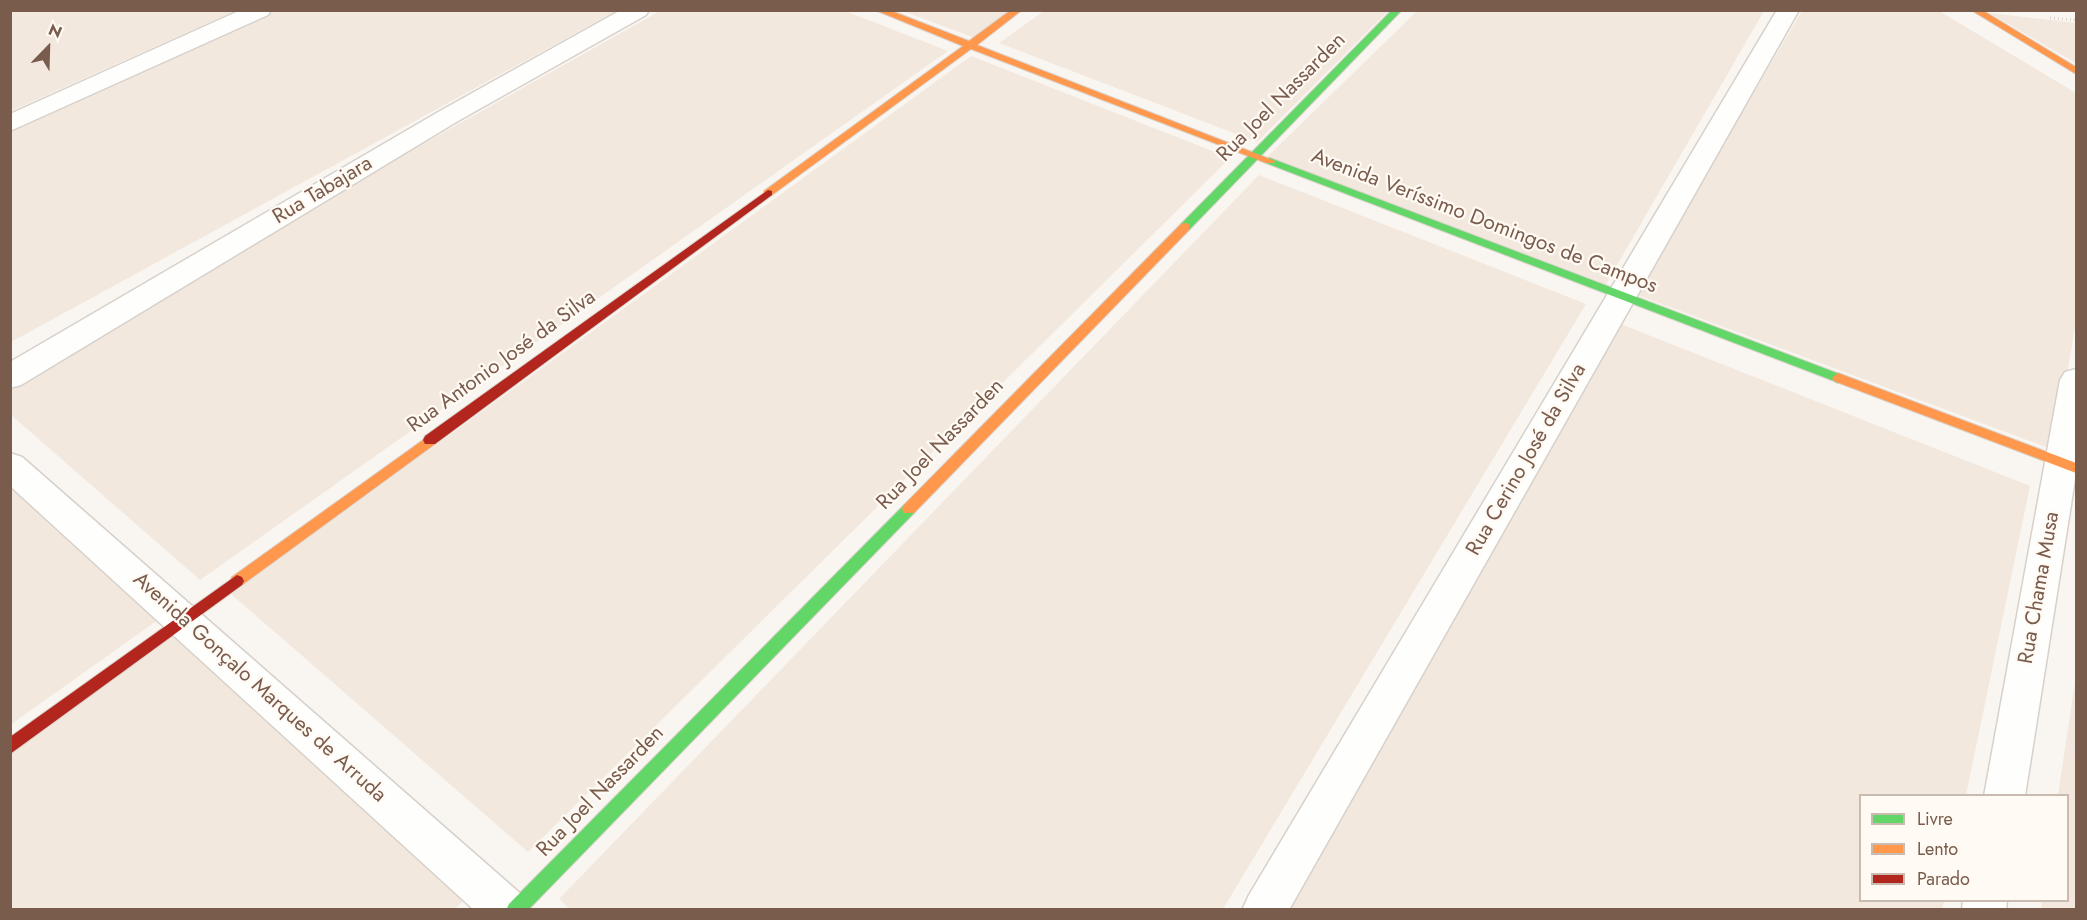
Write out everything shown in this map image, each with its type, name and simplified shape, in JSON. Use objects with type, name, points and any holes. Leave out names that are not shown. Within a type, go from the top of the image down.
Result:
[{"type":"street","points":[[10,124],[260,10]]},
{"type":"street","name":"Rua Tabajara","points":[[10,377],[449,116],[638,10]]},
{"type":"street","name":"Avenida Veríssimo Domingos de Campos","points":[[879,10],[1253,156],[2069,465]]},
{"type":"street","name":"Rua Antonio José da Silva","points":[[10,747],[972,46],[1018,10]]},
{"type":"street","name":"Rua Joel Nassarden","points":[[515,909],[1398,10]]},
{"type":"street","name":"Rua Cerino José da Silva","points":[[1264,909],[1788,10]]},
{"type":"street","points":[[1975,10],[2076,71]]},
{"type":"street","name":"Rua Chama Musa","points":[[2004,794],[2069,465],[2076,380]]},
{"type":"street","name":"Avenida Gonçalo Marques de Arruda","points":[[10,466],[507,909]]},
{"type":"shaded area","points":[[11,10],[235,10],[235,11],[11,111]]},
{"type":"shaded area","points":[[272,11],[616,11],[11,342],[10,130]]},
{"type":"shaded area","points":[[660,11],[845,11],[948,51],[200,580],[11,415],[11,375]]},
{"type":"shaded area","points":[[903,11],[1014,11],[975,38]]},
{"type":"shaded area","points":[[1044,11],[1388,11],[1257,142],[999,43]]},
{"type":"shaded area","points":[[1417,11],[1764,11],[1606,284],[1267,157]]},
{"type":"shaded area","points":[[1802,11],[1939,11],[2076,93],[2076,322],[2054,450],[1635,294]]},
{"type":"shaded area","points":[[1989,13],[2076,23],[2076,63]]},
{"type":"shaded area","points":[[971,56],[1230,158],[528,852],[231,594]]},
{"type":"shaded area","points":[[1259,175],[1586,304],[1223,909],[571,910],[559,899]]},
{"type":"shaded area","points":[[1608,319],[2030,486],[1966,794],[1859,794],[1859,902],[1944,902],[1942,909],[1268,910]]},
{"type":"shaded area","points":[[10,473],[165,615],[10,725]]},
{"type":"shaded area","points":[[177,623],[472,892],[454,910],[11,909],[10,742]]},
{"type":"shaded area","points":[[2076,676],[2076,909],[2041,909],[2042,902],[2069,902],[2069,794],[2058,794]]},
{"type":"traffic: fast","points":[[1185,227],[1398,10]]},
{"type":"traffic: fast","points":[[1270,161],[1838,378]]},
{"type":"traffic: fast","points":[[515,910],[909,509]]},
{"type":"traffic: slow","points":[[879,10],[1270,161]]},
{"type":"traffic: slow","points":[[768,193],[1018,10]]},
{"type":"traffic: slow","points":[[1975,10],[2076,71]]},
{"type":"traffic: slow","points":[[909,509],[1185,227]]},
{"type":"traffic: slow","points":[[1838,378],[2076,468]]},
{"type":"traffic: slow","points":[[237,581],[430,440]]},
{"type":"traffic: jam","points":[[430,440],[768,193]]},
{"type":"traffic: jam","points":[[10,747],[237,581]]}]
